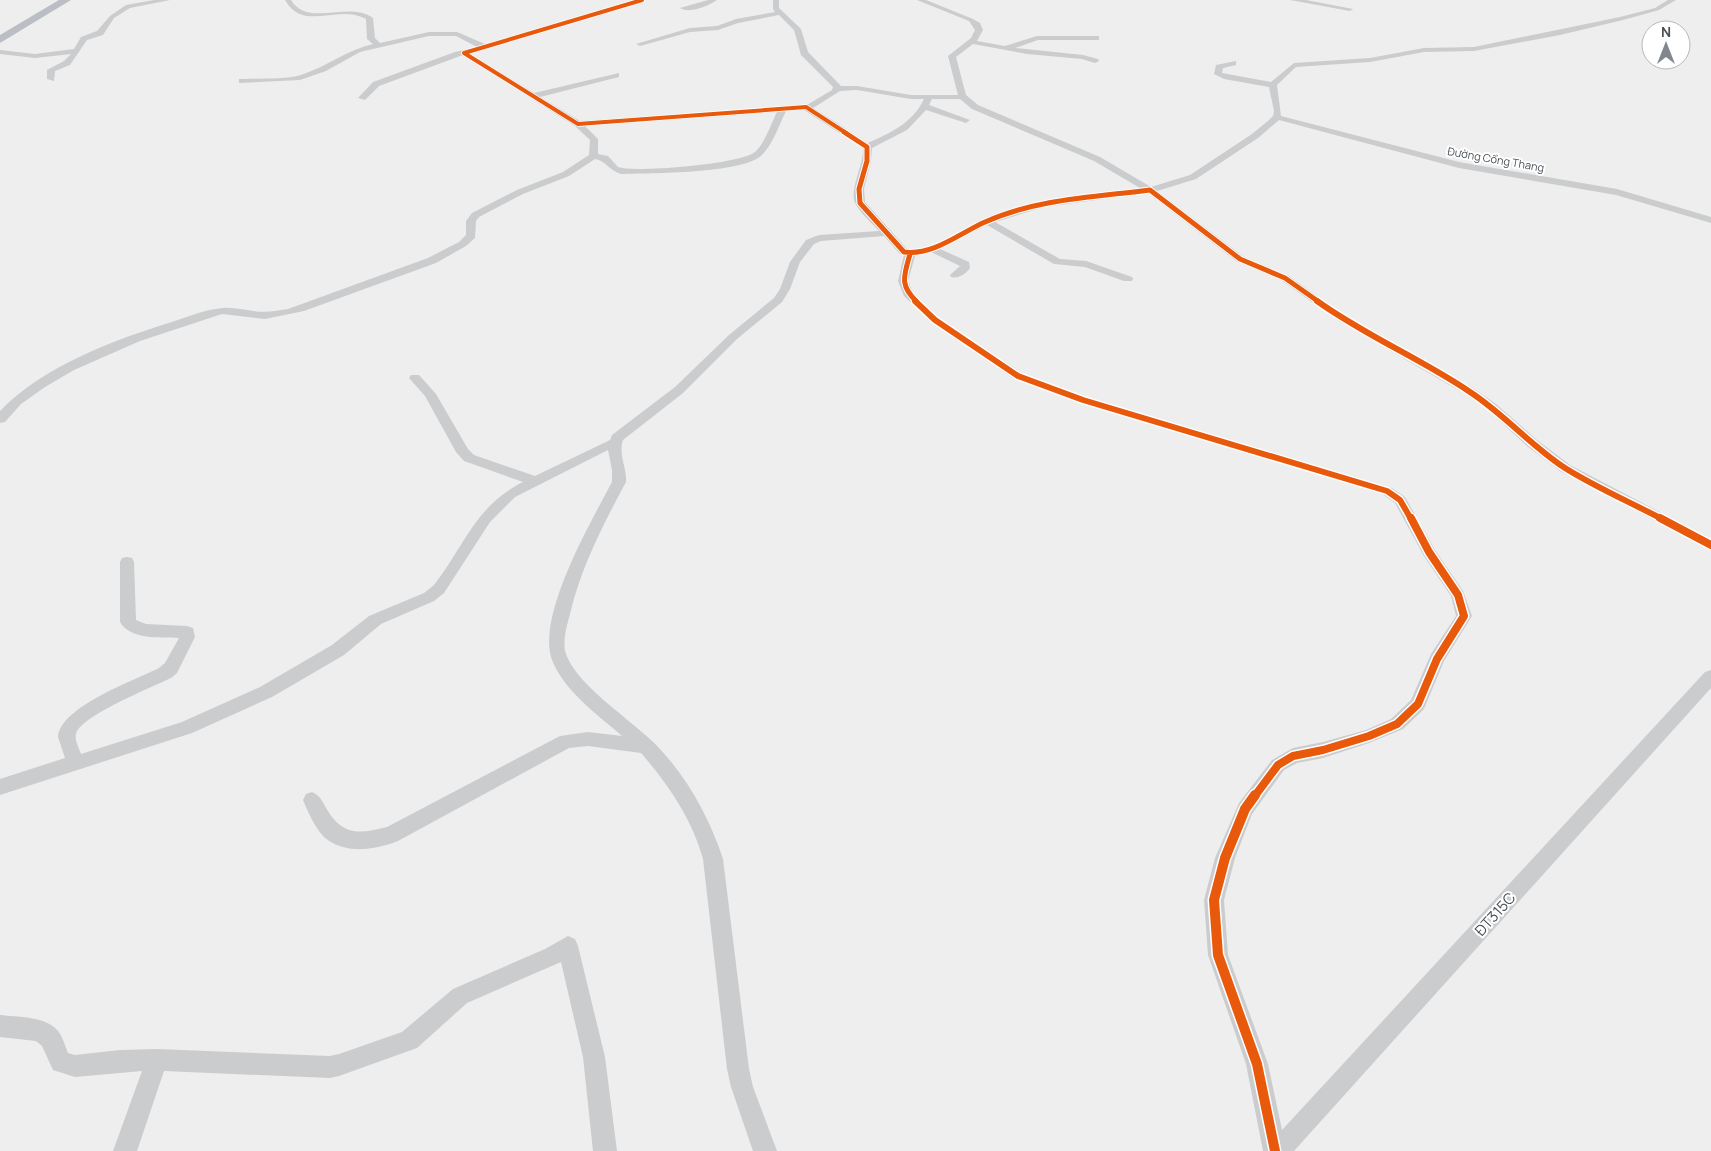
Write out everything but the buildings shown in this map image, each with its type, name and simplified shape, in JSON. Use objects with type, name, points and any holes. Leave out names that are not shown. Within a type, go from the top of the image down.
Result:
[{"type":"highway","points":[[0,40],[60,3]]},
{"type":"street","points":[[0,52],[35,56],[75,51],[80,48],[84,39],[100,33],[112,17],[128,6],[167,0]]},
{"type":"street","points":[[288,0],[294,9],[305,13],[345,11],[362,13],[369,18],[371,39],[377,44]]},
{"type":"street","points":[[362,98],[376,84],[458,54],[464,54],[642,0]]},
{"type":"street","points":[[684,8],[700,6],[714,0]]},
{"type":"street","points":[[776,0],[775,7],[797,29],[804,52],[836,85],[837,89]]},
{"type":"street","points":[[1293,0],[1350,9]]},
{"type":"street","points":[[1273,85],[1291,67],[1298,64],[1370,60],[1424,50],[1474,49],[1558,34],[1621,19],[1657,9],[1673,0]]},
{"type":"street","points":[[928,1],[975,23],[979,32],[972,42],[952,56],[962,97],[976,107],[1096,159],[1150,190],[1240,259],[1285,278],[1341,318],[1469,391],[1492,407],[1532,443],[1565,468],[1711,545]]},
{"type":"street","points":[[640,44],[690,30],[722,28],[734,21],[781,13]]},
{"type":"street","points":[[242,81],[300,78],[323,69],[355,51],[377,44],[422,35],[442,34],[461,36],[484,47]]},
{"type":"street","points":[[1006,48],[1037,38],[1096,38]]},
{"type":"street","points":[[972,42],[1037,54],[1083,57],[1095,61]]},
{"type":"street","points":[[51,79],[51,70],[69,61],[75,51]]},
{"type":"street","points":[[464,54],[578,124],[593,137],[594,156]]},
{"type":"street","points":[[1233,63],[1220,67],[1218,74],[1224,78],[1273,85]]},
{"type":"street","points":[[534,96],[616,75]]},
{"type":"street","points":[[809,107],[867,147],[869,156],[858,196],[864,210],[904,252],[910,254],[931,248],[987,221],[1033,207],[1150,190],[1193,176],[1255,136],[1277,117],[1278,111],[1273,85]]},
{"type":"street","points":[[578,124],[809,107],[837,89],[857,88],[902,96],[930,98],[962,97]]},
{"type":"street","points":[[867,147],[906,128],[926,107],[930,98]]},
{"type":"street","points":[[926,107],[966,120]]},
{"type":"street","points":[[0,419],[11,406],[55,376],[139,337],[222,311],[268,316],[304,308],[347,291],[388,279],[462,245],[471,236],[471,221],[475,215],[520,192],[566,174],[594,156],[605,158],[617,170],[625,171],[698,169],[748,159],[759,154],[782,110]]},
{"type":"street","name":"Đường Cổng Thang","points":[[1277,117],[1458,165],[1617,192],[1711,220]]},
{"type":"street","points":[[987,221],[1058,262],[1086,264],[1128,279]]},
{"type":"street","points":[[0,787],[186,728],[258,697],[338,650],[375,620],[429,597],[439,590],[485,518],[510,494],[613,443],[679,390],[733,337],[778,300],[785,290],[795,262],[812,240],[887,233]]},
{"type":"street","points":[[931,248],[965,264],[965,268],[955,275]]},
{"type":"street","points":[[910,254],[903,281],[908,294],[935,320],[1018,376],[1083,400],[1387,491],[1400,500],[1429,552],[1458,595],[1464,616],[1437,659],[1418,704],[1397,724],[1369,736],[1324,750],[1293,756],[1278,765],[1246,809],[1225,858],[1214,900],[1218,955],[1257,1064],[1276,1151]]},
{"type":"street","points":[[415,378],[430,394],[463,452],[469,458],[536,481]]},
{"type":"street","points":[[613,443],[620,470],[619,482],[574,570],[558,632],[557,649],[559,658],[569,676],[646,746],[662,764],[709,842],[714,869],[738,1069],[742,1087],[765,1151]]},
{"type":"street","points":[[76,762],[67,736],[70,726],[89,711],[165,673],[171,668],[187,637],[187,632],[140,629],[128,622],[127,562]]},
{"type":"street","name":"ĐT315C","points":[[1276,1151],[1711,676]]},
{"type":"street","points":[[312,800],[330,831],[338,836],[352,840],[372,841],[391,835],[566,741],[588,739],[646,746]]},
{"type":"street","points":[[0,1026],[39,1031],[50,1038],[61,1062],[75,1066],[120,1061],[157,1060],[339,1065],[409,1040],[460,996],[552,956],[568,946],[594,1057],[604,1151]]},
{"type":"street","points":[[125,1151],[157,1060]]},
{"type":"cycle path","points":[[642,0],[464,53],[578,124],[806,107],[867,147],[867,161],[859,189],[860,203],[904,252],[922,252],[985,222],[1023,209],[1044,204],[1150,190],[1240,259],[1285,278],[1341,318],[1469,391],[1492,407],[1532,443],[1565,468],[1711,545]]},
{"type":"cycle path","points":[[910,254],[903,281],[908,294],[935,320],[1018,376],[1083,400],[1387,491],[1400,500],[1429,552],[1458,595],[1464,616],[1437,659],[1418,704],[1397,724],[1369,736],[1323,750],[1293,756],[1278,765],[1245,809],[1225,858],[1214,900],[1218,955],[1257,1064],[1275,1151]]}]
